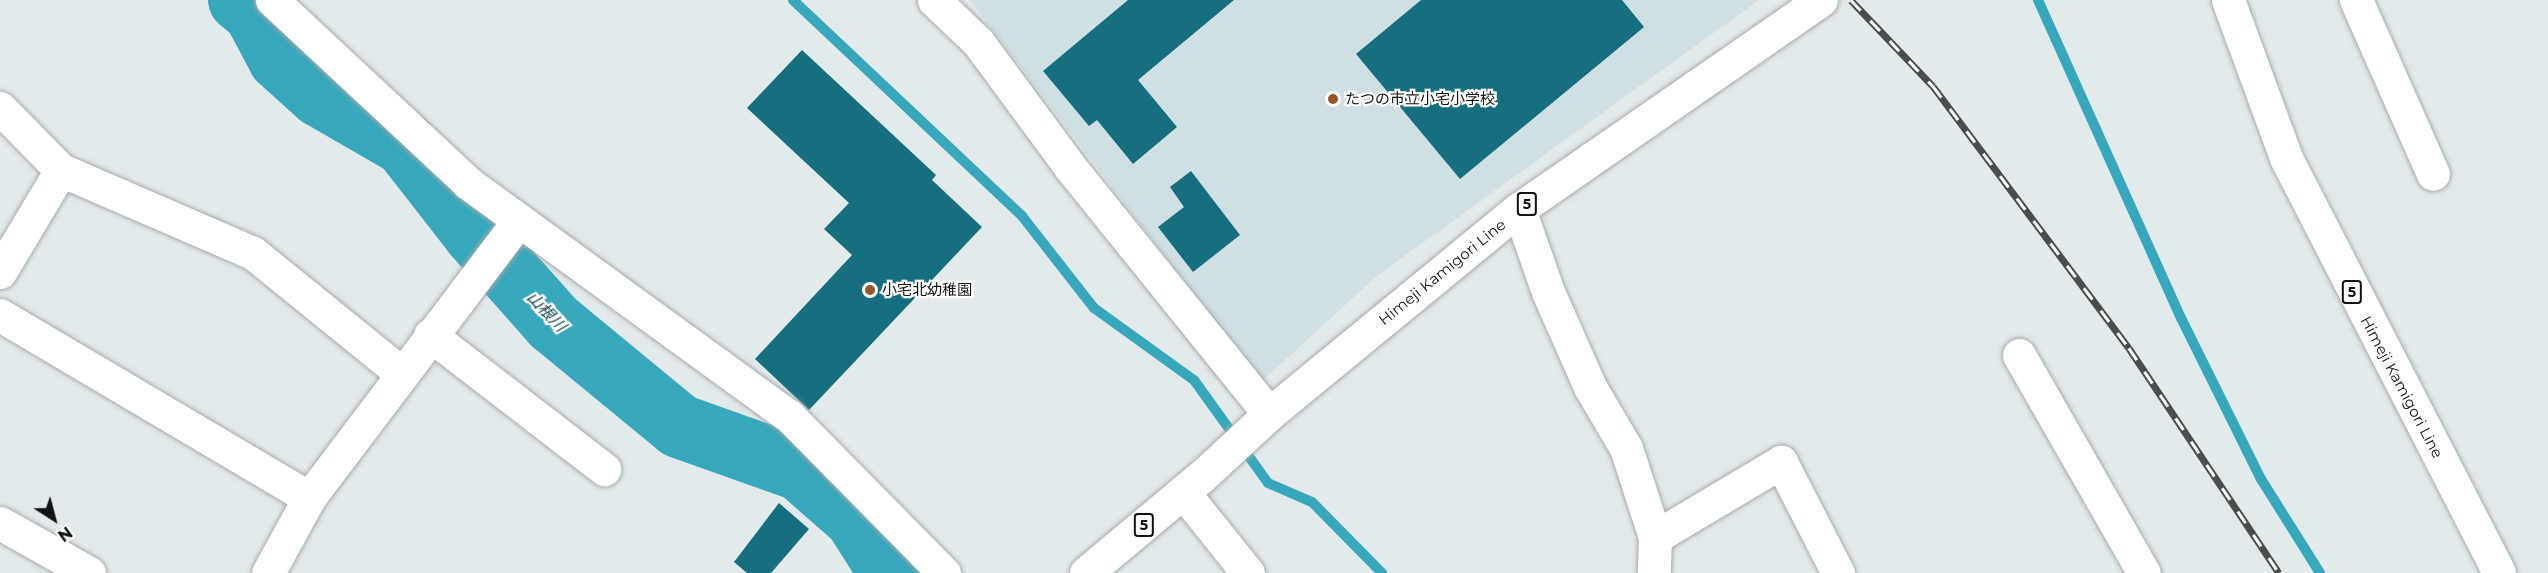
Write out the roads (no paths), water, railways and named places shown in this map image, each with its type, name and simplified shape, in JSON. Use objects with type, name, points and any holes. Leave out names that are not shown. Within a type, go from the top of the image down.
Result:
[{"type":"street","points":[[272,0],[468,183],[789,416],[944,573]]},
{"type":"street","points":[[934,0],[978,42],[1260,423]]},
{"type":"street","name":"Himeji Kamigori Line","points":[[1086,573],[1192,485],[1260,423],[1520,209],[1821,0]]},
{"type":"street","name":"Himeji Kamigori Line","points":[[2228,0],[2286,158],[2499,573]]},
{"type":"street","points":[[2356,0],[2433,174]]},
{"type":"street","points":[[0,108],[62,170],[253,253],[401,373]]},
{"type":"street","points":[[0,272],[62,170]]},
{"type":"street","points":[[1520,209],[1548,292],[1590,387],[1626,448],[1655,537],[1654,573]]},
{"type":"street","points":[[268,573],[309,498],[401,373],[519,220]]},
{"type":"street","points":[[0,315],[309,498]]},
{"type":"street","points":[[430,335],[604,469]]},
{"type":"street","points":[[2019,354],[2144,573]]},
{"type":"street","points":[[1655,537],[1781,462],[1838,573]]},
{"type":"street","points":[[1192,485],[1248,573]]},
{"type":"street","points":[[0,524],[90,573]]},
{"type":"waterway","name":"山根川","points":[[240,0],[255,12],[280,59],[320,95],[405,144],[475,234],[553,322],[679,426],[800,469],[856,518],[891,573]]},
{"type":"waterway","points":[[793,0],[1022,216],[1094,308],[1194,380],[1268,483],[1312,502],[1382,573]]},
{"type":"waterway","points":[[2038,0],[2181,318],[2261,479],[2320,573]]},
{"type":"railway","points":[[1851,0],[1933,86],[2129,348],[2279,573]]},
{"type":"place","name":"たつの市立小宅小学校","points":[[1333,99]]},
{"type":"place","name":"小宅北幼稚園","points":[[870,290]]}]
